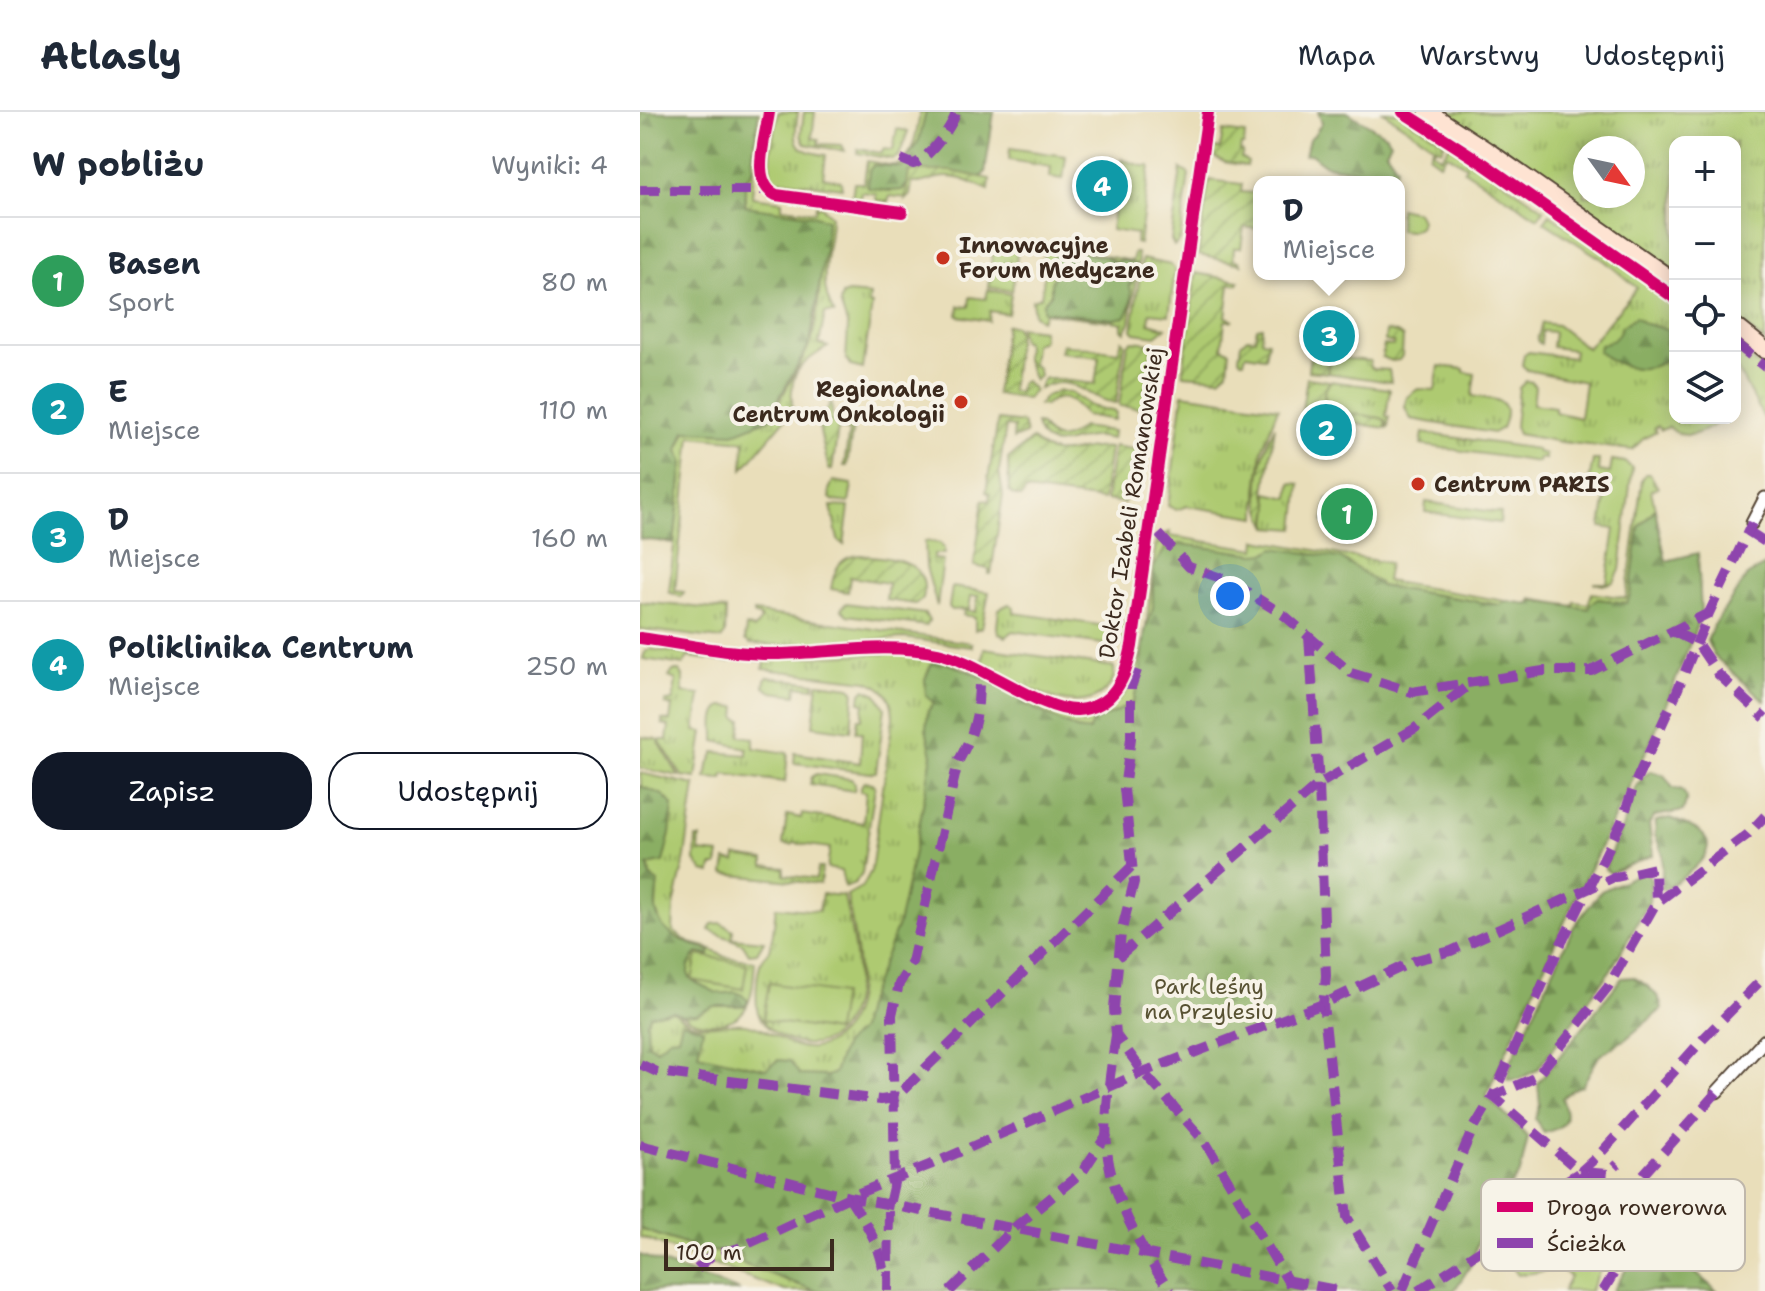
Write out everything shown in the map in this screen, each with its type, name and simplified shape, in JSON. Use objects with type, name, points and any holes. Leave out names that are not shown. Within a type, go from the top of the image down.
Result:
[{"type":"street","points":[[769,112],[761,177],[763,185],[770,192],[902,212]]},
{"type":"street","name":"Doktor Izabeli Romanowskiej","points":[[640,638],[766,654],[918,649],[951,656],[1058,708],[1082,710],[1108,698],[1124,677],[1132,646],[1208,112]]},
{"type":"street","points":[[1428,112],[1672,280]]},
{"type":"street","points":[[1741,331],[1765,350]]},
{"type":"street","points":[[1752,523],[1765,498]]},
{"type":"street","points":[[1717,1092],[1763,1047]]},
{"type":"green space","points":[[640,112],[759,112],[754,169],[745,180],[745,206],[827,220],[810,343],[779,399],[774,417],[734,433],[685,431],[678,450],[683,461],[674,543],[640,539]]},
{"type":"green space","points":[[778,112],[798,112],[798,143],[807,151],[826,155],[823,177],[841,181],[842,188],[782,180],[776,186],[770,161]]},
{"type":"green space","points":[[804,112],[815,112],[812,138],[819,139],[819,144],[842,145],[845,151],[805,144],[801,135]]},
{"type":"green space","points":[[920,112],[960,112],[910,171],[906,198],[890,196],[888,202],[876,200],[876,194],[861,192],[860,198],[852,197],[854,183],[864,183],[867,161],[895,165],[906,158],[914,143]]},
{"type":"green space","points":[[926,112],[994,112],[985,173],[977,180],[955,174],[913,178],[902,190],[868,188],[869,171],[873,165],[902,167],[919,140]]},
{"type":"green space","points":[[1318,112],[1347,112],[1387,136],[1391,142],[1386,151],[1397,167],[1395,173],[1332,167],[1311,154],[1305,155],[1309,139],[1322,122]]},
{"type":"green space","points":[[1383,112],[1397,112],[1445,142],[1441,150],[1436,147],[1433,151],[1441,157],[1450,145],[1544,209],[1538,218],[1464,170],[1466,166],[1447,154],[1440,163],[1429,155],[1434,146]]},
{"type":"green space","points":[[1440,112],[1765,112],[1765,342],[1741,323],[1741,136],[1669,136],[1669,270],[1579,208],[1645,208],[1645,136],[1573,136],[1573,204]]},
{"type":"green space","points":[[897,129],[908,131],[899,156],[893,159],[857,153],[858,149],[882,153],[883,149],[893,150]]},
{"type":"green space","points":[[1223,131],[1245,134],[1240,151],[1243,152],[1241,158],[1248,162],[1247,166],[1224,162],[1212,156],[1214,148],[1220,149]]},
{"type":"green space","points":[[1010,148],[1066,156],[1063,179],[1050,177],[1051,167],[1009,160]]},
{"type":"green space","points":[[1121,159],[1150,166],[1139,244],[1135,243],[1137,234],[1111,230]]},
{"type":"green space","points":[[754,169],[752,197],[782,201],[782,208],[815,212],[816,206],[821,206],[831,216],[825,277],[828,301],[834,313],[825,313],[819,344],[828,347],[803,364],[794,378],[793,410],[743,469],[744,441],[691,436],[675,591],[684,592],[681,597],[669,592],[683,461],[678,450],[686,431],[774,417],[806,353],[816,321],[825,250],[745,206],[745,180]]},
{"type":"green space","points":[[1181,169],[1189,174],[1180,241],[1174,246],[1171,240]]},
{"type":"green space","points":[[909,171],[951,171],[990,179],[989,190],[964,180],[945,177],[912,183],[910,195],[905,200]]},
{"type":"green space","points":[[1209,180],[1242,184],[1241,192],[1253,193],[1253,228],[1244,227],[1241,248],[1234,248],[1233,259],[1241,264],[1198,255]]},
{"type":"green space","points":[[1405,209],[1417,212],[1421,220],[1419,227],[1405,231]]},
{"type":"green space","points":[[1550,214],[1669,298],[1669,424],[1715,424],[1691,435],[1669,427],[1661,430],[1658,426],[1654,428],[1656,432],[1632,450],[1518,434],[1515,426],[1519,388],[1526,381],[1532,382],[1535,387],[1533,404],[1555,407],[1555,412],[1580,418],[1585,382],[1527,370],[1522,365],[1524,355],[1529,352],[1573,358],[1574,350],[1552,347],[1554,332],[1542,331],[1539,343],[1537,340],[1542,323],[1557,325],[1587,348],[1637,288],[1605,261],[1544,222]]},
{"type":"green space","points":[[1058,242],[1058,247],[1132,261],[1134,253],[1137,253],[1130,322],[1125,332],[1119,322],[1045,313],[1041,320],[1034,315],[1032,300],[1041,297],[1046,264],[1041,263],[1048,246]]},
{"type":"green space","points":[[1013,244],[1017,256],[1012,291],[988,287],[994,246],[1005,248]]},
{"type":"green space","points":[[1069,250],[1136,264],[1130,287],[1131,303],[1125,317],[1114,319],[1043,311],[1043,303],[1051,294],[1054,275],[1050,263],[1055,255]]},
{"type":"green space","points":[[1142,259],[1171,265],[1175,270],[1169,315],[1150,313],[1149,323],[1166,328],[1156,336],[1132,330]]},
{"type":"green space","points":[[1196,273],[1239,281],[1238,284],[1230,284],[1226,317],[1234,320],[1225,321],[1222,348],[1230,351],[1228,371],[1220,378],[1184,375],[1183,371]]},
{"type":"green space","points":[[988,290],[1011,294],[1008,314],[990,311],[989,321],[958,316],[959,306],[969,307],[970,297],[986,299]]},
{"type":"green space","points":[[842,295],[870,295],[869,304],[872,305],[863,369],[851,366],[846,359],[848,327],[840,303]]},
{"type":"green space","points":[[1635,317],[1646,324],[1669,330],[1666,344],[1669,357],[1652,367],[1632,368],[1605,357],[1598,351],[1600,345],[1616,337],[1621,327]]},
{"type":"green space","points":[[1006,325],[1015,326],[1018,333],[1011,391],[1019,392],[1020,384],[1025,381],[1034,390],[1027,399],[996,394]]},
{"type":"green space","points":[[1019,327],[1043,330],[1043,340],[1034,344],[1032,365],[1037,367],[1039,375],[1034,381],[1025,357],[1026,342],[1022,341]]},
{"type":"green space","points":[[1262,327],[1261,340],[1268,341],[1265,357],[1246,354],[1244,361],[1241,361],[1241,344],[1247,338],[1255,339],[1257,328]]},
{"type":"green space","points":[[1386,331],[1403,337],[1399,360],[1382,357],[1384,345],[1393,346],[1394,343],[1385,341]]},
{"type":"green space","points":[[1122,340],[1125,343],[1116,403],[1070,384],[1051,384],[1039,389],[1045,378],[1095,384],[1099,357],[1060,352],[1062,344],[1118,352]]},
{"type":"green space","points":[[1133,341],[1150,343],[1152,347],[1144,409],[1119,406],[1128,344]]},
{"type":"green space","points":[[1311,348],[1331,351],[1327,373],[1308,371]]},
{"type":"green space","points":[[1741,352],[1765,371],[1765,420],[1741,376]]},
{"type":"green space","points":[[1330,357],[1370,361],[1369,366],[1373,369],[1389,370],[1391,382],[1327,373]]},
{"type":"green space","points":[[1439,366],[1464,369],[1464,372],[1475,374],[1472,396],[1504,405],[1506,410],[1502,428],[1493,433],[1411,419],[1405,407],[1407,397],[1418,389],[1435,390]]},
{"type":"green space","points":[[1307,378],[1330,381],[1324,392],[1326,410],[1380,418],[1385,420],[1386,428],[1301,416]]},
{"type":"green space","points":[[1330,381],[1390,389],[1386,416],[1389,417],[1388,428],[1385,420],[1380,418],[1326,410],[1324,392]]},
{"type":"green space","points":[[1058,391],[1071,393],[1091,406],[1116,412],[1115,420],[1085,415],[1076,405],[1062,398],[1044,406],[1039,405],[1046,396]]},
{"type":"green space","points":[[1183,394],[1278,408],[1262,450],[1257,517],[1187,506],[1176,510],[1168,506]]},
{"type":"green space","points":[[830,403],[832,421],[853,426],[847,466],[844,466],[849,431],[838,429],[832,470],[829,470],[819,427]]},
{"type":"green space","points":[[998,420],[1023,423],[1026,434],[1013,439],[1014,427],[1006,426],[999,471],[1003,495],[989,574],[989,569],[974,566],[983,500],[989,501],[990,494],[986,492]]},
{"type":"green space","points":[[1036,424],[1055,438],[1071,435],[1082,427],[1113,431],[1112,439],[1094,437],[1052,443],[1040,434]]},
{"type":"green space","points":[[1275,426],[1265,492],[1270,505],[1267,525],[1260,501],[1260,475]]},
{"type":"green space","points":[[1423,433],[1537,449],[1537,452],[1545,454],[1545,459],[1539,458],[1538,462],[1421,445]]},
{"type":"green space","points":[[1032,439],[1050,451],[1110,448],[1103,500],[1026,490],[1021,497],[1013,495],[1009,491],[1008,459]]},
{"type":"green space","points":[[1114,446],[1138,450],[1131,496],[1125,496],[1124,503],[1106,500]]},
{"type":"green space","points":[[1593,460],[1599,460],[1598,471],[1610,473],[1612,460],[1625,462],[1632,468],[1620,570],[1614,582],[1603,585],[1594,583],[1607,583],[1615,529],[1601,527],[1608,483],[1594,481],[1594,493],[1588,486]]},
{"type":"green space","points":[[1645,474],[1650,474],[1658,488],[1651,490],[1655,509],[1639,527],[1627,603],[1598,599],[1590,609],[1533,601],[1530,605],[1524,604],[1529,604],[1532,599],[1574,606],[1575,602],[1588,604],[1592,593],[1626,598]]},
{"type":"green space","points":[[833,481],[852,484],[849,503],[830,498]]},
{"type":"green space","points":[[1291,483],[1300,484],[1295,529],[1268,527],[1270,505],[1267,493],[1289,498]]},
{"type":"green space","points":[[1426,502],[1501,513],[1500,523],[1425,512]]},
{"type":"green space","points":[[831,506],[849,507],[844,545],[838,540]]},
{"type":"green space","name":"Park leśny na Przylesiu","points":[[1655,509],[1666,561],[1698,553],[1701,614],[1652,739],[1486,1096],[1528,1137],[1520,1173],[1515,1179],[1481,1179],[1481,1229],[1472,1263],[1454,1291],[816,1291],[743,1264],[740,1253],[705,1251],[640,1229],[640,786],[663,795],[673,805],[663,862],[648,865],[650,876],[658,882],[658,918],[677,938],[711,951],[709,955],[697,953],[693,959],[688,974],[693,981],[716,993],[737,992],[748,1001],[745,1006],[714,1006],[697,1014],[682,1015],[672,1011],[651,1015],[647,1022],[648,1043],[657,1049],[669,1038],[678,1037],[682,1022],[703,1029],[698,1054],[766,1069],[778,1060],[790,1061],[800,1075],[827,1076],[834,1073],[844,1045],[860,1030],[865,1007],[898,925],[932,755],[926,729],[928,711],[934,703],[926,696],[925,679],[933,660],[982,677],[1010,691],[1025,704],[1076,729],[1089,731],[1092,722],[1133,702],[1141,672],[1145,631],[1153,609],[1153,568],[1165,549],[1180,544],[1256,554],[1267,553],[1274,548],[1340,558],[1380,586],[1500,605],[1507,601],[1529,604],[1532,601],[1589,609],[1590,604],[1598,599],[1627,603],[1639,527]]},
{"type":"green space","points":[[1170,532],[1169,536],[1256,549],[1257,540],[1389,563],[1386,581],[1511,602],[1500,605],[1380,586],[1154,569],[1153,609],[1145,630],[1156,542]]},
{"type":"green space","points":[[925,541],[940,543],[944,548],[944,554],[934,554],[934,559],[943,560],[937,606],[926,567]]},
{"type":"green space","points":[[860,555],[894,559],[914,568],[921,575],[924,585],[923,599],[915,604],[886,600],[888,583],[850,577],[848,592],[831,589],[842,561]]},
{"type":"green space","points":[[1765,565],[1765,701],[1714,656],[1707,641],[1714,625],[1747,576]]},
{"type":"green space","points":[[952,587],[989,592],[982,627],[975,630],[975,617],[963,615],[965,610],[976,612],[978,596],[971,596],[969,609],[952,610],[949,607]]},
{"type":"green space","points":[[640,602],[726,610],[725,634],[721,639],[640,629]]},
{"type":"green space","points":[[846,603],[925,614],[929,621],[926,626],[847,615],[841,609]]},
{"type":"green space","points":[[1009,604],[1014,607],[1014,613],[1113,627],[1121,620],[1128,632],[1118,647],[1106,652],[1103,644],[1013,631],[1006,637],[998,633],[997,627],[999,609]]},
{"type":"green space","points":[[754,612],[972,643],[972,647],[904,638],[750,644],[745,640],[746,626],[754,629],[761,620]]},
{"type":"green space","points":[[1145,635],[1141,672],[1133,702],[1092,722],[1089,731],[1076,729],[1025,704],[1021,696],[1048,711],[1076,718],[1105,710],[1121,697],[1132,681]]},
{"type":"green space","points":[[984,648],[1114,667],[1114,677],[1106,690],[1093,699],[1078,702],[1061,700],[1027,688],[982,664]]},
{"type":"green space","points":[[650,649],[729,662],[688,657],[683,665],[643,659]]},
{"type":"green space","points":[[901,653],[940,661],[948,688],[869,1087],[642,1051],[662,927],[656,910],[657,883],[650,876],[640,773],[695,785],[685,857],[674,906],[673,931],[688,942],[677,956],[675,1012],[699,1025],[753,1026],[808,1048],[830,1042],[847,1024],[858,989],[858,970],[847,895],[863,886],[871,871],[893,718],[892,705],[884,691],[867,681],[763,669],[766,661],[740,659]]},
{"type":"green space","points":[[941,661],[957,667],[990,679],[984,679]]},
{"type":"green space","points":[[673,671],[679,671],[683,676],[683,693],[700,695],[695,731],[703,732],[696,778],[682,776],[659,740],[667,740],[669,726],[662,724],[662,720],[670,721],[672,706],[665,704],[665,701],[673,701],[676,680],[669,677]]},
{"type":"green space","points":[[768,677],[815,683],[814,688],[797,686],[796,695],[772,692],[764,687]]},
{"type":"green space","points":[[818,683],[854,690],[851,731],[813,726]]},
{"type":"green space","points":[[865,689],[877,694],[885,708],[876,772],[794,763],[795,753],[860,763],[862,732],[856,732],[858,719],[862,719],[864,703],[860,702]]},
{"type":"green space","points":[[723,706],[737,707],[736,718],[742,720],[740,736],[754,738],[754,748],[788,753],[785,782],[724,774],[723,779],[706,778],[715,752],[747,755],[747,748],[715,741],[715,718]]},
{"type":"green space","points":[[642,737],[657,739],[679,776],[640,768]]},
{"type":"green space","points":[[1651,771],[1664,775],[1673,788],[1682,790],[1687,798],[1683,811],[1655,816],[1649,824],[1653,855],[1610,873],[1605,869],[1634,793],[1640,781]]},
{"type":"green space","points":[[817,774],[851,779],[855,783],[854,791],[810,784]]},
{"type":"green space","points":[[866,781],[875,787],[862,873],[855,883],[845,887],[841,871],[827,868],[830,848],[783,844],[787,815],[801,818],[802,814],[863,823],[866,792],[860,791]]},
{"type":"green space","points":[[1670,818],[1700,832],[1707,840],[1707,848],[1698,865],[1666,889],[1661,889],[1663,855],[1655,835],[1656,821]]},
{"type":"green space","points":[[696,838],[700,838],[699,852],[719,854],[717,866],[712,866],[711,873],[703,871],[695,861]]},
{"type":"green space","points":[[736,856],[764,860],[764,866],[784,868],[784,875],[816,879],[818,868],[822,868],[820,884],[724,874],[726,860],[735,862]]},
{"type":"green space","points":[[1645,871],[1651,879],[1649,902],[1612,968],[1537,1070],[1519,1079],[1507,1080],[1511,1061],[1574,926],[1601,891]]},
{"type":"green space","points":[[822,894],[844,896],[855,954],[856,984],[850,1012],[838,1032],[821,1042],[802,1044],[780,1036],[762,1021],[757,1008],[758,977],[762,959],[771,945],[776,907],[819,911]]},
{"type":"green space","points":[[721,923],[733,930],[732,938],[764,941],[757,953],[749,954],[743,944],[709,930],[712,924]]},
{"type":"green space","points":[[690,943],[725,957],[755,961],[748,1004],[735,1018],[725,1022],[701,1023],[688,1019],[677,1010],[679,958]]},
{"type":"green space","points":[[697,955],[747,964],[743,989],[692,980]]},
{"type":"green space","points":[[1633,977],[1656,994],[1662,1009],[1599,1056],[1582,1086],[1562,1098],[1566,1112],[1564,1122],[1544,1133],[1535,1119],[1540,1105],[1538,1083],[1622,978]]},
{"type":"green space","points":[[769,983],[842,994],[836,1031],[763,1020]]},
{"type":"green space","points":[[640,1229],[705,1251],[740,1253],[743,1264],[816,1291],[785,1291],[640,1237]]},
{"type":"green space","points":[[640,1255],[740,1291],[640,1291]]},
{"type":"green space","points":[[1515,1271],[1546,1271],[1518,1275]]},
{"type":"green space","points":[[1563,1271],[1600,1271],[1590,1291],[1563,1291],[1570,1276]]},
{"type":"green space","points":[[1625,1271],[1693,1271],[1717,1291],[1613,1291]]},
{"type":"water","points":[[1328,499],[1371,506],[1367,529],[1324,522]]},
{"type":"marked path","points":[[901,159],[913,164],[925,157],[945,134],[956,112]]},
{"type":"marked path","points":[[640,190],[767,190]]},
{"type":"marked path","points":[[1741,348],[1765,367]]},
{"type":"marked path","points":[[1588,1179],[1493,1096],[1558,950],[1622,821],[1635,783],[1709,613],[1752,523]]},
{"type":"marked path","points":[[1748,531],[1765,542]]},
{"type":"marked path","points":[[1159,534],[1189,567],[1230,581],[1285,616],[1351,673],[1412,692],[1543,671],[1591,671],[1709,613]]},
{"type":"marked path","points":[[1674,632],[1697,643],[1718,674],[1765,718]]},
{"type":"marked path","points":[[1309,636],[1319,784],[1326,976],[1323,1004],[1347,1217],[1392,1291]]},
{"type":"marked path","points":[[888,1291],[889,1205],[895,1178],[892,1015],[899,984],[912,962],[958,762],[974,725],[980,666]]},
{"type":"marked path","points":[[1137,670],[1131,687],[1131,738],[1124,789],[1134,882],[1121,933],[1114,1008],[1116,1035],[1143,1072],[1206,1143],[1290,1285]]},
{"type":"marked path","points":[[1118,957],[1319,784],[1414,729],[1470,684]]},
{"type":"marked path","points":[[1402,1291],[1472,1131],[1493,1096],[1536,1077],[1608,987],[1656,903],[1747,835],[1765,816]]},
{"type":"marked path","points":[[640,1064],[657,1072],[881,1100],[895,1098],[1131,867]]},
{"type":"marked path","points":[[697,1269],[711,1256],[739,1248],[849,1197],[1143,1072],[1323,1004],[1416,960],[1451,951],[1612,878],[1655,868],[1656,903]]},
{"type":"marked path","points":[[1580,1172],[1765,976]]},
{"type":"marked path","points":[[1116,1035],[1107,1112],[1108,1158],[1117,1193],[1132,1228],[1170,1291]]},
{"type":"marked path","points":[[1639,1179],[1717,1092]]},
{"type":"marked path","points":[[950,1291],[1013,1229],[1083,1171],[1108,1133]]},
{"type":"marked path","points":[[640,1145],[849,1197],[1342,1291]]},
{"type":"marked path","points":[[1569,1179],[1580,1172],[1608,1174],[1618,1164]]},
{"type":"marked path","points":[[849,1197],[874,1240],[883,1268]]},
{"type":"marked path","points":[[1418,1291],[1481,1250]]},
{"type":"marked path","points":[[1603,1291],[1615,1271]]},
{"type":"cycle path","points":[[769,112],[761,158],[763,180],[768,189],[776,195],[902,212]]},
{"type":"cycle path","points":[[640,638],[762,654],[878,648],[918,650],[954,658],[1064,709],[1090,708],[1109,697],[1122,679],[1132,646],[1208,112]]},
{"type":"cycle path","points":[[1403,112],[1484,164],[1669,294]]},
{"type":"place","name":"Poliklinika Centrum","points":[[1102,186]]},
{"type":"place","name":"Innowacyjne Forum Medyczne","points":[[943,258]]},
{"type":"place","name":"D","points":[[1329,336]]},
{"type":"place","name":"Regionalne Centrum Onkologii","points":[[961,402]]},
{"type":"place","name":"E","points":[[1326,430]]},
{"type":"place","name":"Centrum PARIS","points":[[1418,484]]},
{"type":"place","name":"Basen","points":[[1347,514]]}]
